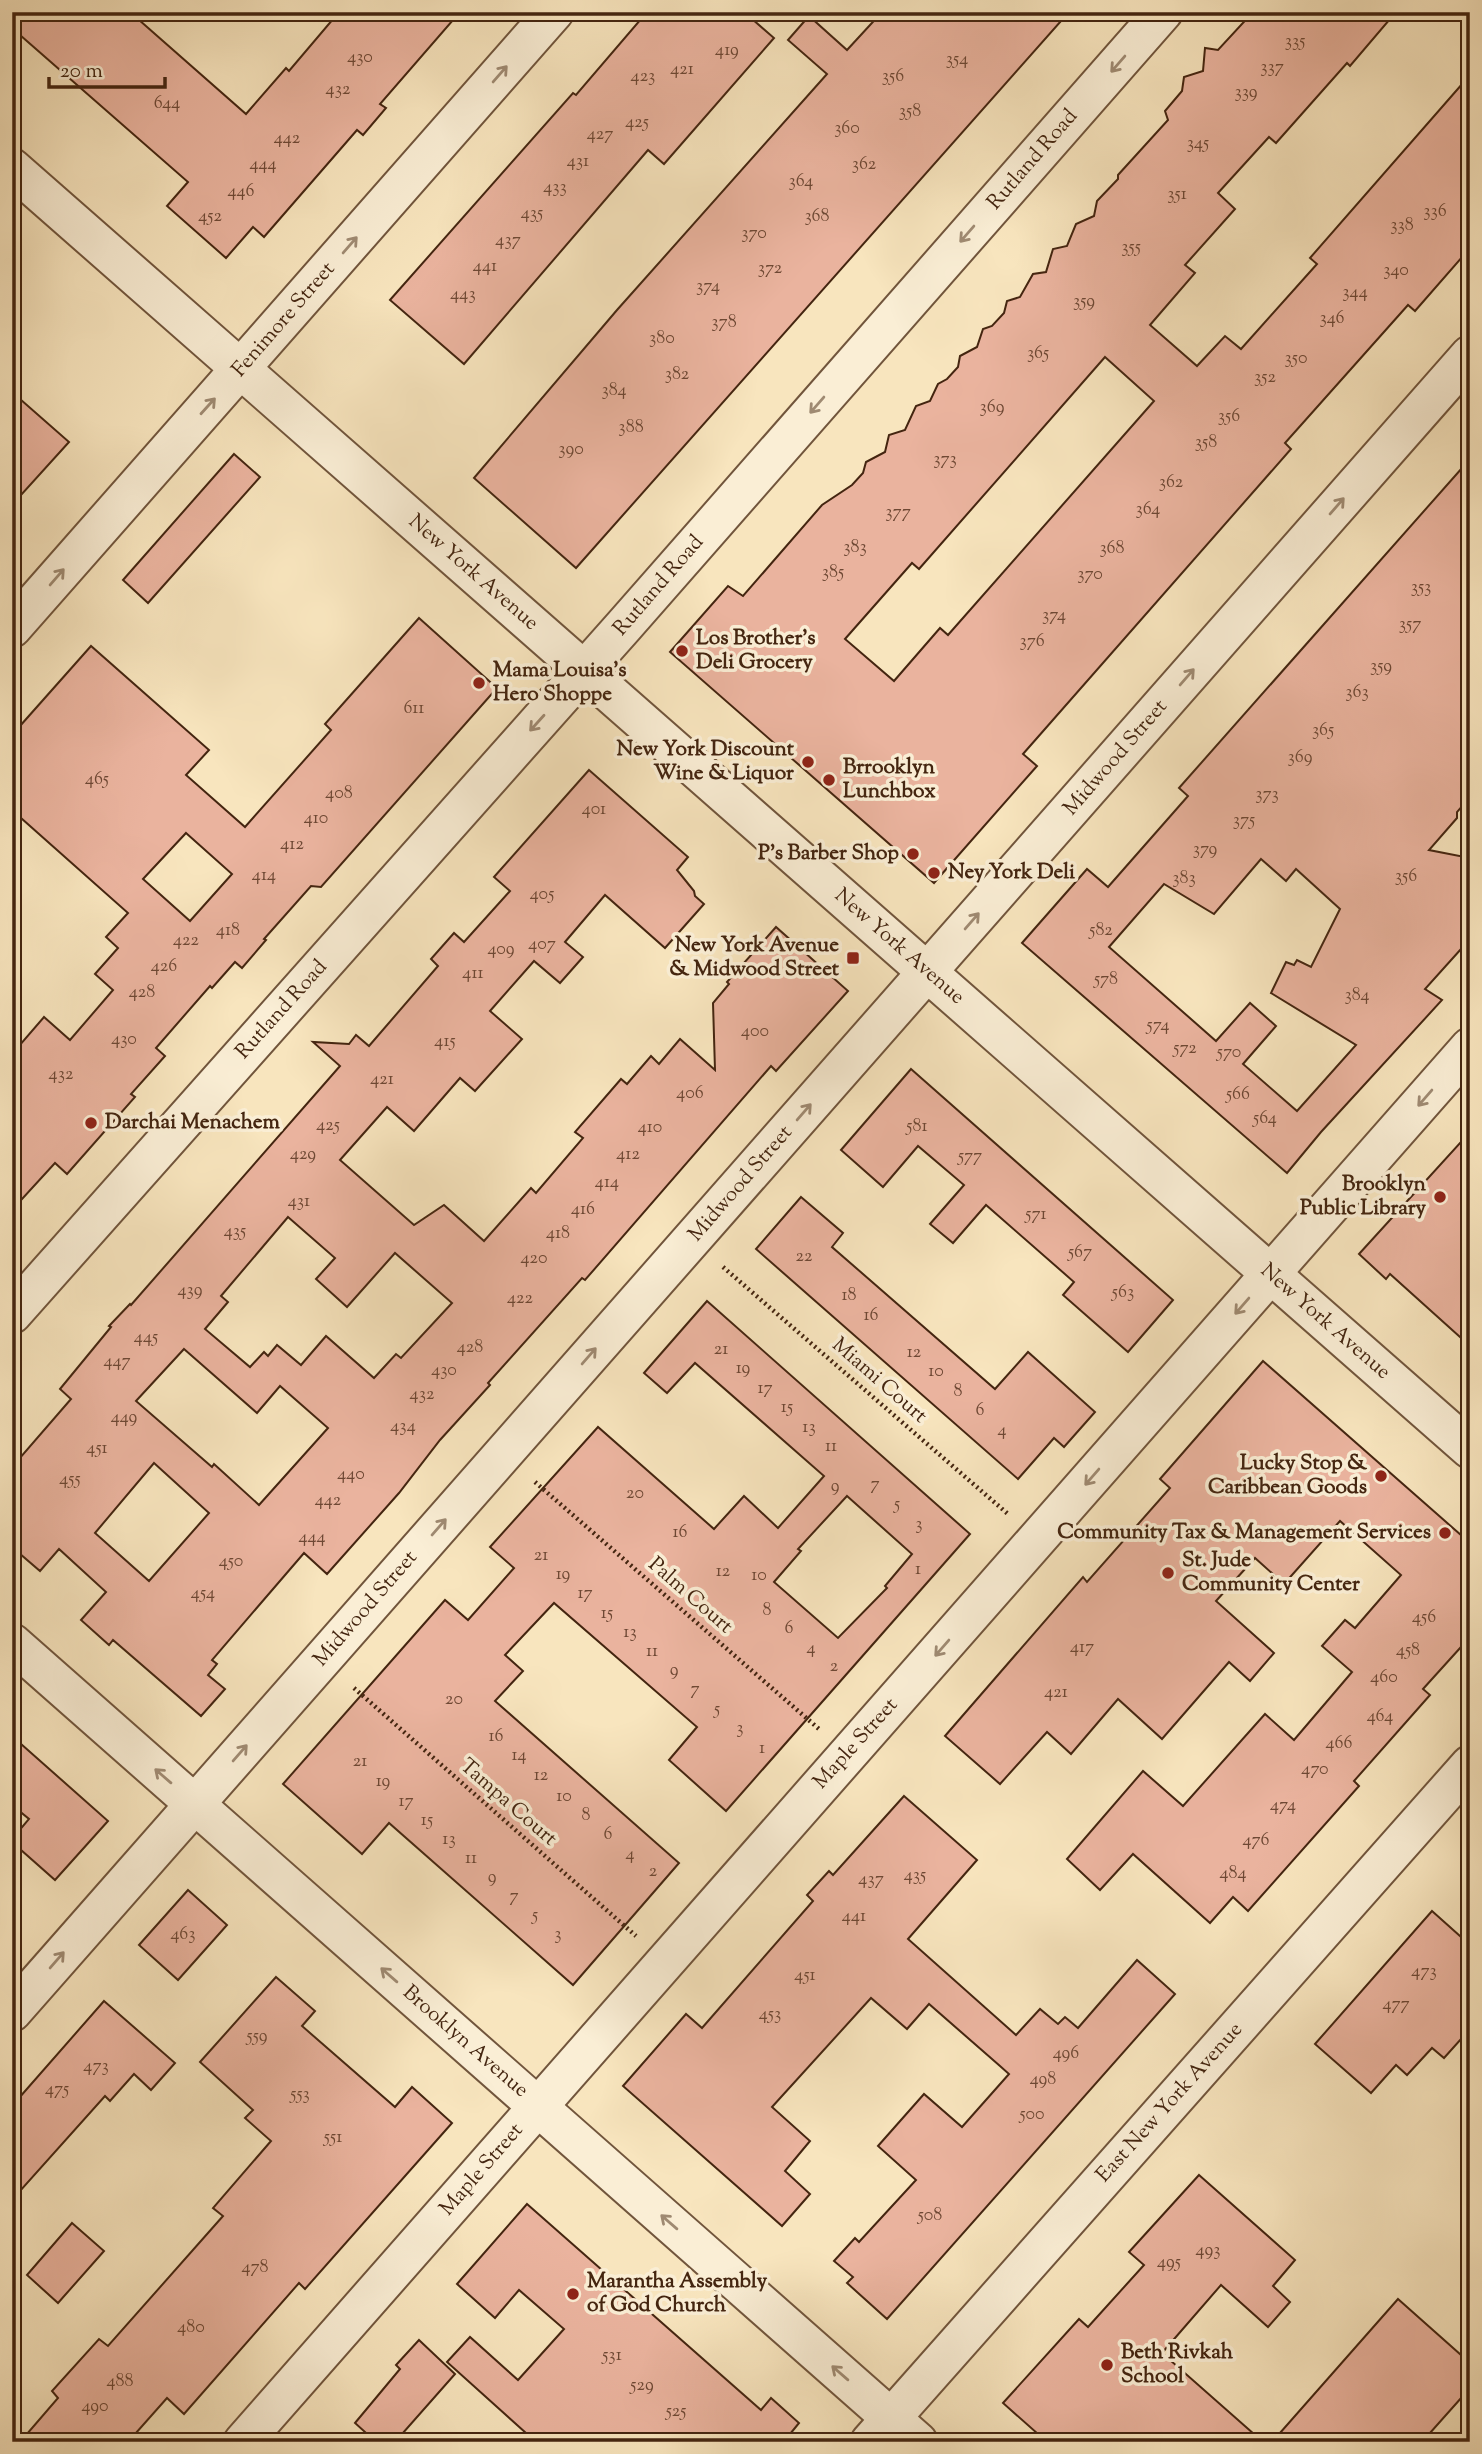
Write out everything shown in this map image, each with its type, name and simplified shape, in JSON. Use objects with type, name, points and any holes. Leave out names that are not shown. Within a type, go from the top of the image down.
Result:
[{"type":"street","name":"Fenimore Street","points":[[12,628],[554,12]]},
{"type":"street","name":"Rutland Road","points":[[12,1314],[1163,12]]},
{"type":"street","name":"New York Avenue","points":[[12,168],[1470,1449]]},
{"type":"street","name":"Midwood Street","points":[[12,2011],[1470,355]]},
{"type":"street","name":"Maple Street","points":[[243,2442],[1470,1047]]},
{"type":"street","name":"Brooklyn Avenue","points":[[12,1643],[538,2107],[893,2434]]},
{"type":"street","name":"East New York Avenue","points":[[893,2434],[1470,1765]]},
{"type":"path","name":"Miami Court","points":[[723,1267],[1014,1519]]},
{"type":"path","name":"Palm Court","points":[[535,1482],[825,1734]]},
{"type":"path","name":"Tampa Court","points":[[354,1688],[642,1941]]},
{"type":"building","points":[[12,12],[130,12],[246,114],[286,68],[289,71],[339,12],[460,12],[380,104],[386,108],[363,135],[357,130],[264,237],[253,227],[226,258],[167,206],[188,182],[12,28]]},
{"type":"building","points":[[647,12],[744,12],[774,38],[664,164],[648,150],[464,364],[390,300],[573,93],[576,95]]},
{"type":"building","points":[[882,12],[1069,12],[576,568],[474,478],[617,310],[827,74],[788,40],[809,16],[847,50]]},
{"type":"building","points":[[1253,12],[1396,12],[1350,66],[1347,63],[1276,143],[1269,137],[1218,193],[1235,209],[1185,265],[1195,273],[1150,325],[1197,366],[1225,336],[1241,349],[1317,264],[1310,258],[1470,75],[1470,248],[1415,311],[1408,305],[1285,443],[1291,449],[1023,754],[1037,766],[934,883],[670,652],[728,586],[743,596],[822,505],[852,485],[863,473],[866,462],[885,452],[889,435],[905,430],[916,406],[930,401],[938,384],[958,367],[960,356],[977,347],[983,329],[992,326],[1004,313],[1007,301],[1020,297],[1033,274],[1046,272],[1053,249],[1067,246],[1076,224],[1094,216],[1097,201],[1168,120],[1165,111],[1182,91],[1184,77],[1203,71],[1205,48],[1218,50]],"holes":[[[1105,357],[1154,401],[948,635],[940,628],[894,681],[845,639],[912,563],[919,569]]]},
{"type":"building","points":[[12,392],[69,442],[12,505]]},
{"type":"building","points":[[234,454],[260,477],[148,603],[123,580]]},
{"type":"building","points":[[1470,459],[1470,797],[1457,812],[1457,818],[1429,850],[1470,858],[1470,939],[1425,989],[1442,1000],[1287,1173],[1022,943],[1087,869],[1108,887],[1188,796],[1179,788]],"holes":[[[1261,859],[1286,881],[1296,869],[1340,909],[1311,967],[1297,960],[1294,965],[1286,962],[1271,993],[1356,1045],[1297,1111],[1243,1064],[1276,1026],[1250,1003],[1216,1041],[1109,947],[1164,884],[1214,914]]]},
{"type":"building","points":[[419,618],[497,688],[321,887],[311,886],[242,968],[235,962],[212,988],[210,986],[156,1048],[165,1056],[131,1094],[135,1097],[67,1174],[55,1163],[12,1210],[12,1054],[44,1017],[70,1040],[113,990],[95,974],[118,948],[106,937],[128,913],[12,810],[12,735],[91,646],[209,750],[186,775],[245,827],[331,730],[325,724]],"holes":[[[186,833],[232,874],[190,921],[143,879]]]},
{"type":"building","points":[[589,770],[688,857],[677,870],[704,904],[665,948],[605,895],[565,942],[583,957],[560,983],[534,961],[490,1011],[522,1039],[475,1091],[460,1078],[414,1131],[387,1107],[340,1160],[414,1225],[444,1205],[484,1241],[531,1188],[536,1193],[583,1138],[575,1132],[621,1079],[627,1084],[651,1056],[659,1064],[680,1039],[715,1070],[713,1003],[729,984],[727,982],[776,927],[848,991],[776,1071],[771,1066],[585,1280],[582,1278],[488,1383],[490,1385],[440,1440],[399,1493],[327,1574],[304,1553],[212,1660],[217,1664],[208,1675],[225,1689],[201,1716],[113,1640],[109,1645],[81,1620],[106,1592],[59,1549],[40,1571],[12,1547],[12,1467],[71,1399],[60,1389],[111,1327],[109,1326],[131,1305],[340,1066],[313,1042],[349,1044],[356,1035],[369,1046],[438,966],[431,959],[454,933],[464,942],[510,891],[494,877]],"holes":[[[288,1217],[335,1258],[316,1279],[347,1307],[395,1253],[452,1303],[401,1358],[396,1354],[374,1378],[326,1336],[301,1365],[277,1345],[268,1356],[264,1352],[250,1367],[205,1329],[228,1302],[221,1296]],[[184,1349],[257,1413],[280,1386],[328,1428],[259,1505],[214,1464],[212,1467],[136,1401]],[[154,1463],[209,1513],[149,1581],[95,1533]]]},
{"type":"building","points":[[911,1069],[1173,1300],[1128,1352],[1063,1295],[1074,1282],[986,1205],[953,1243],[930,1224],[964,1185],[918,1146],[883,1187],[841,1150]]},
{"type":"building","name":"Brooklyn Public Library","points":[[1470,1132],[1470,1346],[1390,1274],[1386,1279],[1359,1254]]},
{"type":"building","points":[[801,1197],[843,1233],[832,1247],[995,1389],[1028,1352],[1095,1412],[1064,1447],[1054,1438],[1018,1479],[756,1249]]},
{"type":"building","points":[[707,1301],[970,1534],[726,1811],[669,1760],[697,1727],[554,1603],[505,1655],[523,1671],[495,1701],[679,1863],[573,1985],[389,1823],[362,1854],[283,1784],[445,1600],[468,1620],[514,1568],[490,1547],[598,1427],[714,1529],[744,1496],[778,1528],[824,1476],[695,1363],[667,1393],[644,1373]],"holes":[[[847,1496],[912,1554],[885,1586],[887,1588],[838,1638],[774,1582],[801,1551],[798,1549]]]},
{"type":"building","points":[[1263,1361],[1470,1543],[1470,1637],[1423,1689],[1430,1695],[1354,1781],[1359,1786],[1248,1911],[1233,1897],[1210,1923],[1133,1854],[1100,1890],[1067,1859],[1143,1771],[1183,1806],[1265,1714],[1294,1740],[1352,1672],[1322,1646],[1345,1620],[1355,1628],[1401,1575],[1340,1521],[1284,1584],[1255,1558],[1216,1601],[1274,1653],[1250,1681],[1229,1662],[1162,1739],[1118,1699],[1071,1754],[1047,1732],[1000,1784],[945,1736],[1083,1577],[1087,1582],[1170,1488],[1160,1479]]},
{"type":"building","points":[[12,1736],[108,1821],[55,1880],[12,1842],[29,1819],[12,1805]]},
{"type":"building","points":[[904,1796],[977,1860],[908,1939],[1016,2035],[1040,2009],[1058,2024],[1065,2017],[1078,2028],[1137,1960],[1175,1994],[887,2319],[847,2283],[853,2277],[834,2261],[855,2238],[859,2242],[916,2180],[878,2146],[924,2094],[962,2127],[1009,2074],[1000,2066],[929,2004],[907,2029],[871,1998],[772,2107],[810,2141],[785,2171],[810,2194],[782,2226],[623,2086],[686,2014],[702,2028],[813,1901],[807,1895],[829,1871],[833,1875]]},
{"type":"building","points":[[188,1890],[227,1925],[178,1980],[139,1945]]},
{"type":"building","points":[[1432,1911],[1470,1945],[1470,2029],[1444,2058],[1432,2048],[1407,2075],[1396,2065],[1371,2093],[1315,2044]]},
{"type":"building","points":[[276,1977],[315,2011],[302,2026],[395,2107],[412,2087],[452,2123],[305,2289],[299,2283],[184,2414],[167,2398],[128,2442],[20,2442],[58,2398],[52,2391],[99,2339],[108,2346],[223,2216],[213,2208],[271,2141],[245,2118],[253,2110],[200,2062]]},
{"type":"building","points":[[104,2001],[175,2063],[151,2090],[134,2074],[110,2101],[105,2096],[12,2200],[12,2106]]},
{"type":"building","points":[[1199,2175],[1295,2260],[1273,2286],[1290,2302],[1268,2327],[1221,2285],[1162,2353],[1263,2442],[1047,2442],[1003,2403],[1079,2319],[1088,2327],[1144,2265],[1129,2252]]},
{"type":"building","points":[[527,2204],[761,2410],[771,2398],[799,2423],[790,2434],[798,2442],[536,2442],[447,2362],[470,2337],[518,2380],[564,2329],[519,2290],[495,2318],[457,2284]]},
{"type":"building","points":[[72,2223],[104,2251],[58,2303],[27,2275]]},
{"type":"building","points":[[1398,2299],[1470,2363],[1470,2388],[1422,2442],[1272,2442]]},
{"type":"building","points":[[419,2340],[455,2374],[395,2442],[376,2442],[355,2423],[400,2369],[396,2365]]},
{"type":"place","name":"Los Brother's Deli Grocery","points":[[682,651]]},
{"type":"place","name":"Mama Louisa's Hero Shoppe","points":[[479,683]]},
{"type":"place","name":"New York Discount Wine & Liquor","points":[[808,762]]},
{"type":"place","name":"Brrooklyn Lunchbox","points":[[829,780]]},
{"type":"place","name":"P's Barber Shop","points":[[913,854]]},
{"type":"place","name":"Ney York Deli","points":[[934,873]]},
{"type":"place","name":"New York Avenue & Midwood Street","points":[[853,958]]},
{"type":"place","name":"Darchai Menachem","points":[[91,1123]]},
{"type":"place","name":"Brooklyn Public Library","points":[[1440,1197]]},
{"type":"place","name":"Lucky Stop & Caribbean Goods","points":[[1381,1476]]},
{"type":"place","name":"Community Tax & Management Services","points":[[1445,1533]]},
{"type":"place","name":"St. Jude Community Center","points":[[1168,1573]]},
{"type":"place","name":"Marantha Assembly of God Church","points":[[573,2294]]},
{"type":"place","name":"Beth Rivkah School","points":[[1107,2365]]}]
